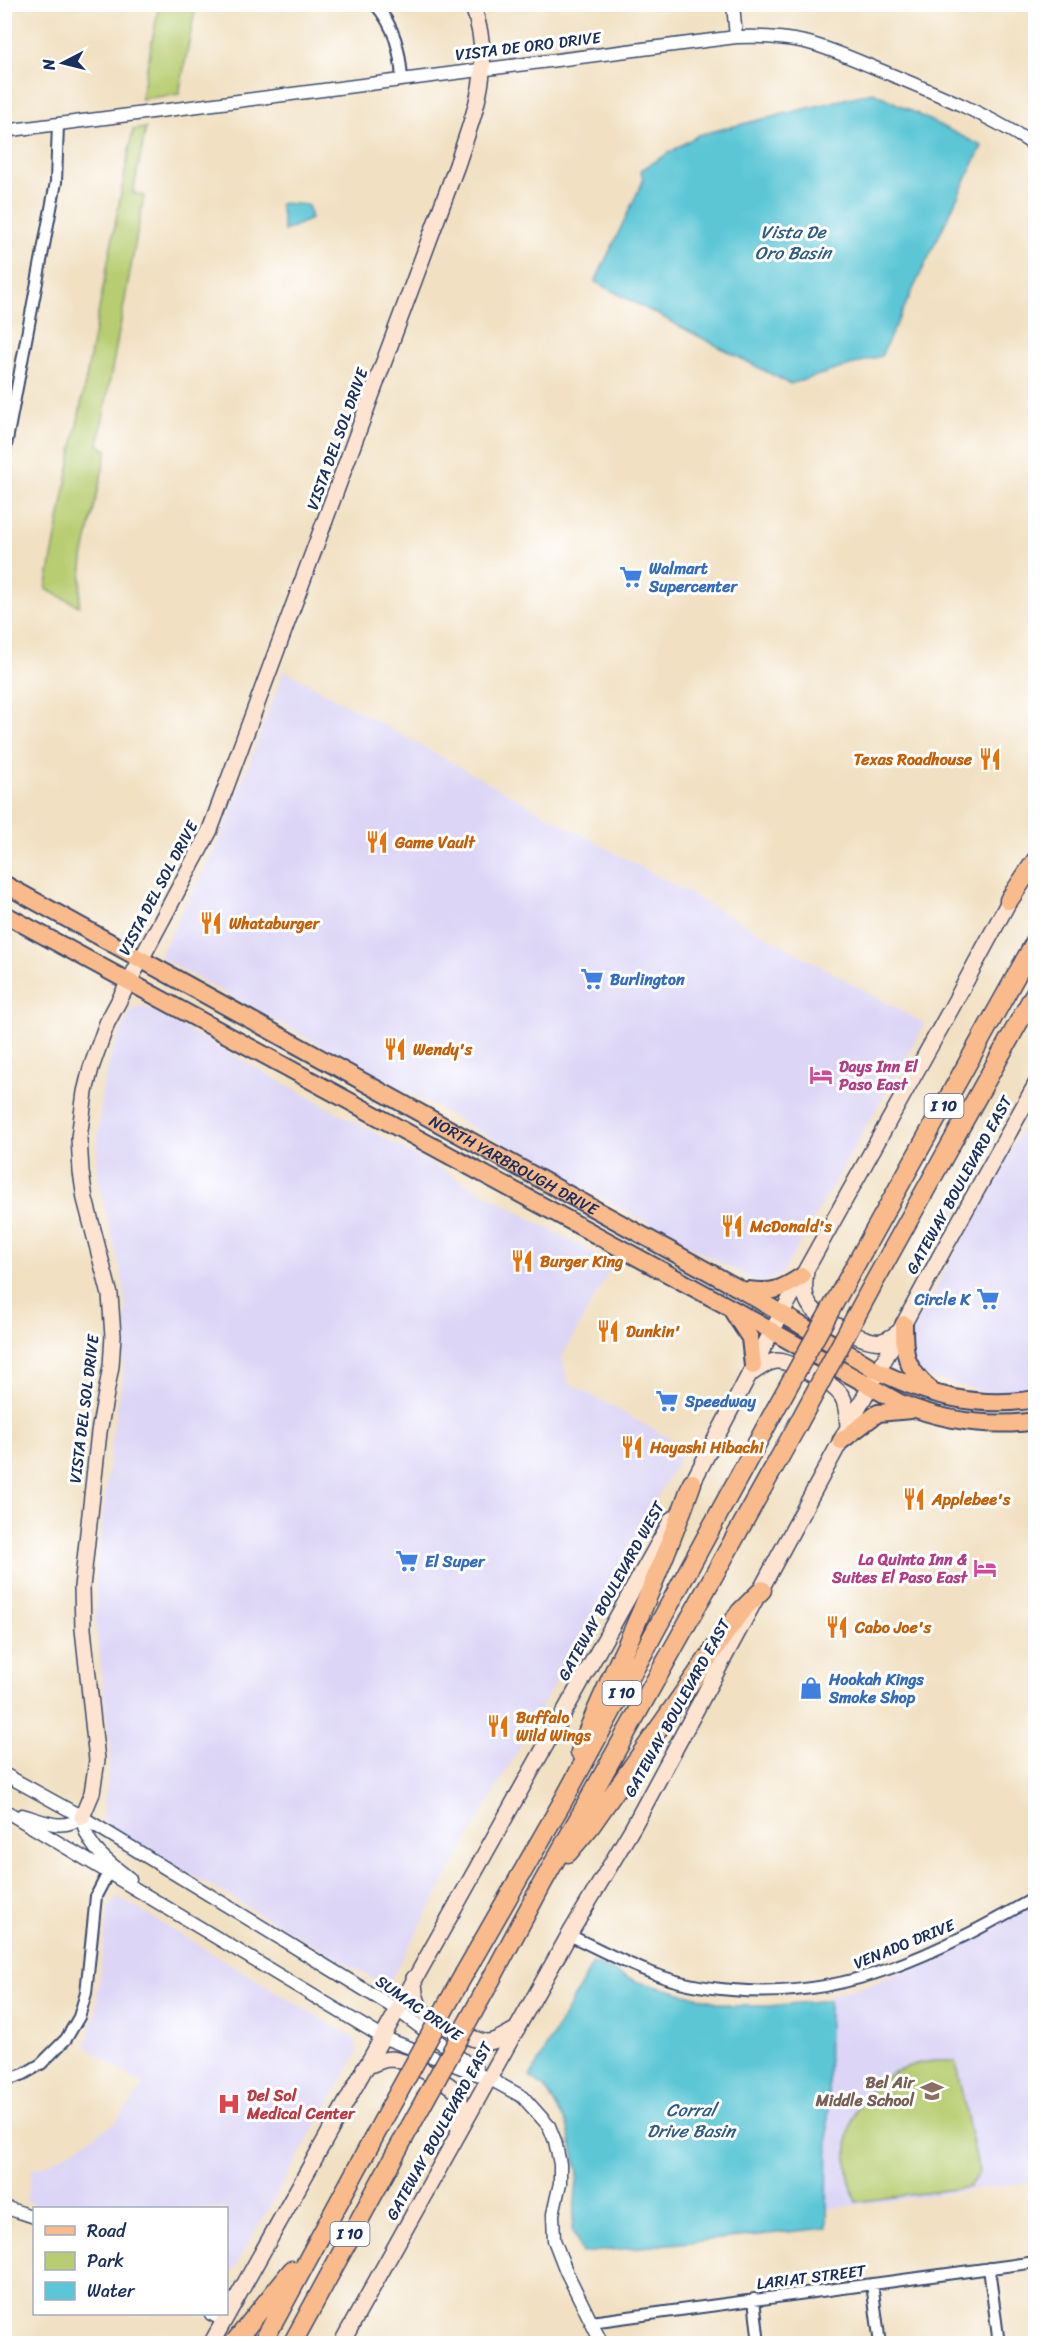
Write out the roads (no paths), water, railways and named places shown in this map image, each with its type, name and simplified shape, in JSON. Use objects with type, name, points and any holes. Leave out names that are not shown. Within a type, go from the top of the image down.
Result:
[{"type":"highway","points":[[1009,900],[1035,860]]},
{"type":"highway","name":"I 10","points":[[262,2343],[464,1974],[563,1801],[775,1410],[1035,940]]},
{"type":"highway","name":"I 10","points":[[292,2343],[542,1884],[797,1426],[1035,991]]},
{"type":"highway","points":[[563,1801],[590,1723],[664,1558],[692,1483]]},
{"type":"highway","points":[[542,1884],[590,1827],[740,1612],[762,1590]]},
{"type":"highway","points":[[233,2343],[325,2229]]},
{"type":"main road","name":"VISTA DEL SOL DRIVE","points":[[82,1817],[92,1793],[97,1760],[83,1629],[82,1587],[99,1432],[111,1366],[112,1336],[110,1295],[85,1199],[79,1138],[81,1114],[91,1068],[107,1023],[198,854],[224,794],[457,165],[476,105],[484,69],[481,35],[472,4]]},
{"type":"main road","name":"GATEWAY BOULEVARD WEST","points":[[228,2298],[382,2037],[692,1483],[772,1331],[1035,852]]},
{"type":"main road","name":"NORTH YARBROUGH DRIVE","points":[[4,884],[740,1289],[878,1371],[938,1395],[983,1403],[1035,1399]]},
{"type":"main road","name":"NORTH YARBROUGH DRIVE","points":[[4,914],[729,1307],[870,1387],[918,1411],[976,1424],[995,1425],[1035,1421]]},
{"type":"main road","name":"GATEWAY BOULEVARD EAST","points":[[341,2343],[569,1935],[633,1827],[1035,1084]]},
{"type":"main road","points":[[480,1172],[490,1151]]},
{"type":"main road","points":[[740,1289],[774,1291],[786,1287],[804,1273]]},
{"type":"main road","points":[[804,1273],[804,1288],[808,1302],[814,1311],[861,1339],[883,1341],[901,1328],[907,1363],[914,1374],[938,1395]]},
{"type":"main road","points":[[729,1307],[750,1338],[751,1371],[767,1363],[778,1361],[787,1363],[836,1388],[843,1396],[845,1433],[878,1413],[894,1410],[918,1411]]},
{"type":"main road","points":[[414,1978],[414,1994],[419,2007],[430,2020],[476,2040],[487,2042],[517,2029]]},
{"type":"main road","points":[[364,2068],[378,2061],[389,2059],[403,2061],[449,2085],[458,2094],[461,2108],[456,2136]]},
{"type":"main road","name":"GATEWAY BOULEVARD WEST","points":[[211,2343],[217,2317]]},
{"type":"street","points":[[375,4],[394,34],[401,61],[402,79]]},
{"type":"street","points":[[733,4],[736,37]]},
{"type":"street","name":"VISTA DE ORO DRIVE","points":[[4,131],[736,37],[783,38],[840,53],[975,111],[1008,128],[1035,146]]},
{"type":"street","points":[[4,456],[56,182],[58,124]]},
{"type":"street","name":"SUMAC DRIVE","points":[[4,1774],[82,1817],[396,2009],[490,2079]]},
{"type":"street","points":[[4,1810],[63,1826],[73,1824],[82,1817]]},
{"type":"street","name":"SUMAC DRIVE","points":[[4,1810],[382,2037],[490,2079]]},
{"type":"street","points":[[82,1817],[84,1832],[90,1844],[161,1905]]},
{"type":"street","points":[[4,2081],[24,2074],[41,2064],[66,2039],[80,2017],[86,1993],[96,1896],[108,1873]]},
{"type":"street","name":"VENADO DRIVE","points":[[569,1935],[644,1970],[682,1982],[748,1992],[799,1991],[836,1985],[883,1972],[935,1951],[1035,1897]]},
{"type":"street","points":[[490,2079],[523,2097],[549,2126],[560,2164],[560,2183],[553,2214],[554,2240],[566,2271],[602,2343]]},
{"type":"street","points":[[4,2207],[33,2217]]},
{"type":"street","name":"LARIAT STREET","points":[[591,2322],[1035,2262]]},
{"type":"street","points":[[989,2268],[999,2343]]},
{"type":"street","points":[[872,2284],[880,2343]]},
{"type":"street","points":[[754,2299],[759,2343]]},
{"type":"water","name":"Vista De Oro Basin","points":[[873,92],[982,146],[881,356],[790,384],[595,282],[643,181],[641,170],[698,135]]},
{"type":"water","points":[[280,203],[308,205],[311,219],[284,231]]},
{"type":"water","name":"Corral Drive Basin","points":[[593,1963],[635,1981],[732,2006],[769,2006],[829,2000],[827,2228],[582,2253],[572,2229],[578,2172],[567,2125],[545,2088],[530,2077]]},
{"type":"place","name":"Walmart Supercenter","points":[[631,577]]},
{"type":"place","name":"Texas Roadhouse","points":[[990,759]]},
{"type":"place","name":"Game Vault","points":[[377,842]]},
{"type":"place","name":"Whataburger","points":[[211,923]]},
{"type":"place","name":"Burlington","points":[[592,979]]},
{"type":"place","name":"Wendy's","points":[[395,1049]]},
{"type":"place","name":"Days Inn El Paso East","points":[[821,1075]]},
{"type":"place","name":"McDonald's","points":[[732,1226]]},
{"type":"place","name":"Burger King","points":[[522,1261]]},
{"type":"place","name":"Circle K","points":[[988,1299]]},
{"type":"place","name":"Dunkin'","points":[[608,1331]]},
{"type":"place","name":"Speedway","points":[[667,1401]]},
{"type":"place","name":"Hayashi Hibachi","points":[[632,1447]]},
{"type":"place","name":"Applebee's","points":[[914,1499]]},
{"type":"place","name":"El Super","points":[[407,1561]]},
{"type":"place","name":"La Quinta Inn & Suites El Paso East","points":[[985,1568]]},
{"type":"place","name":"Cabo Joe's","points":[[837,1627]]},
{"type":"place","name":"Hookah Kings Smoke Shop","points":[[811,1688]]},
{"type":"place","name":"Buffalo Wild Wings","points":[[498,1726]]},
{"type":"place","name":"Bel Air Middle School","points":[[932,2091]]},
{"type":"place","name":"Del Sol Medical Center","points":[[229,2104]]}]
